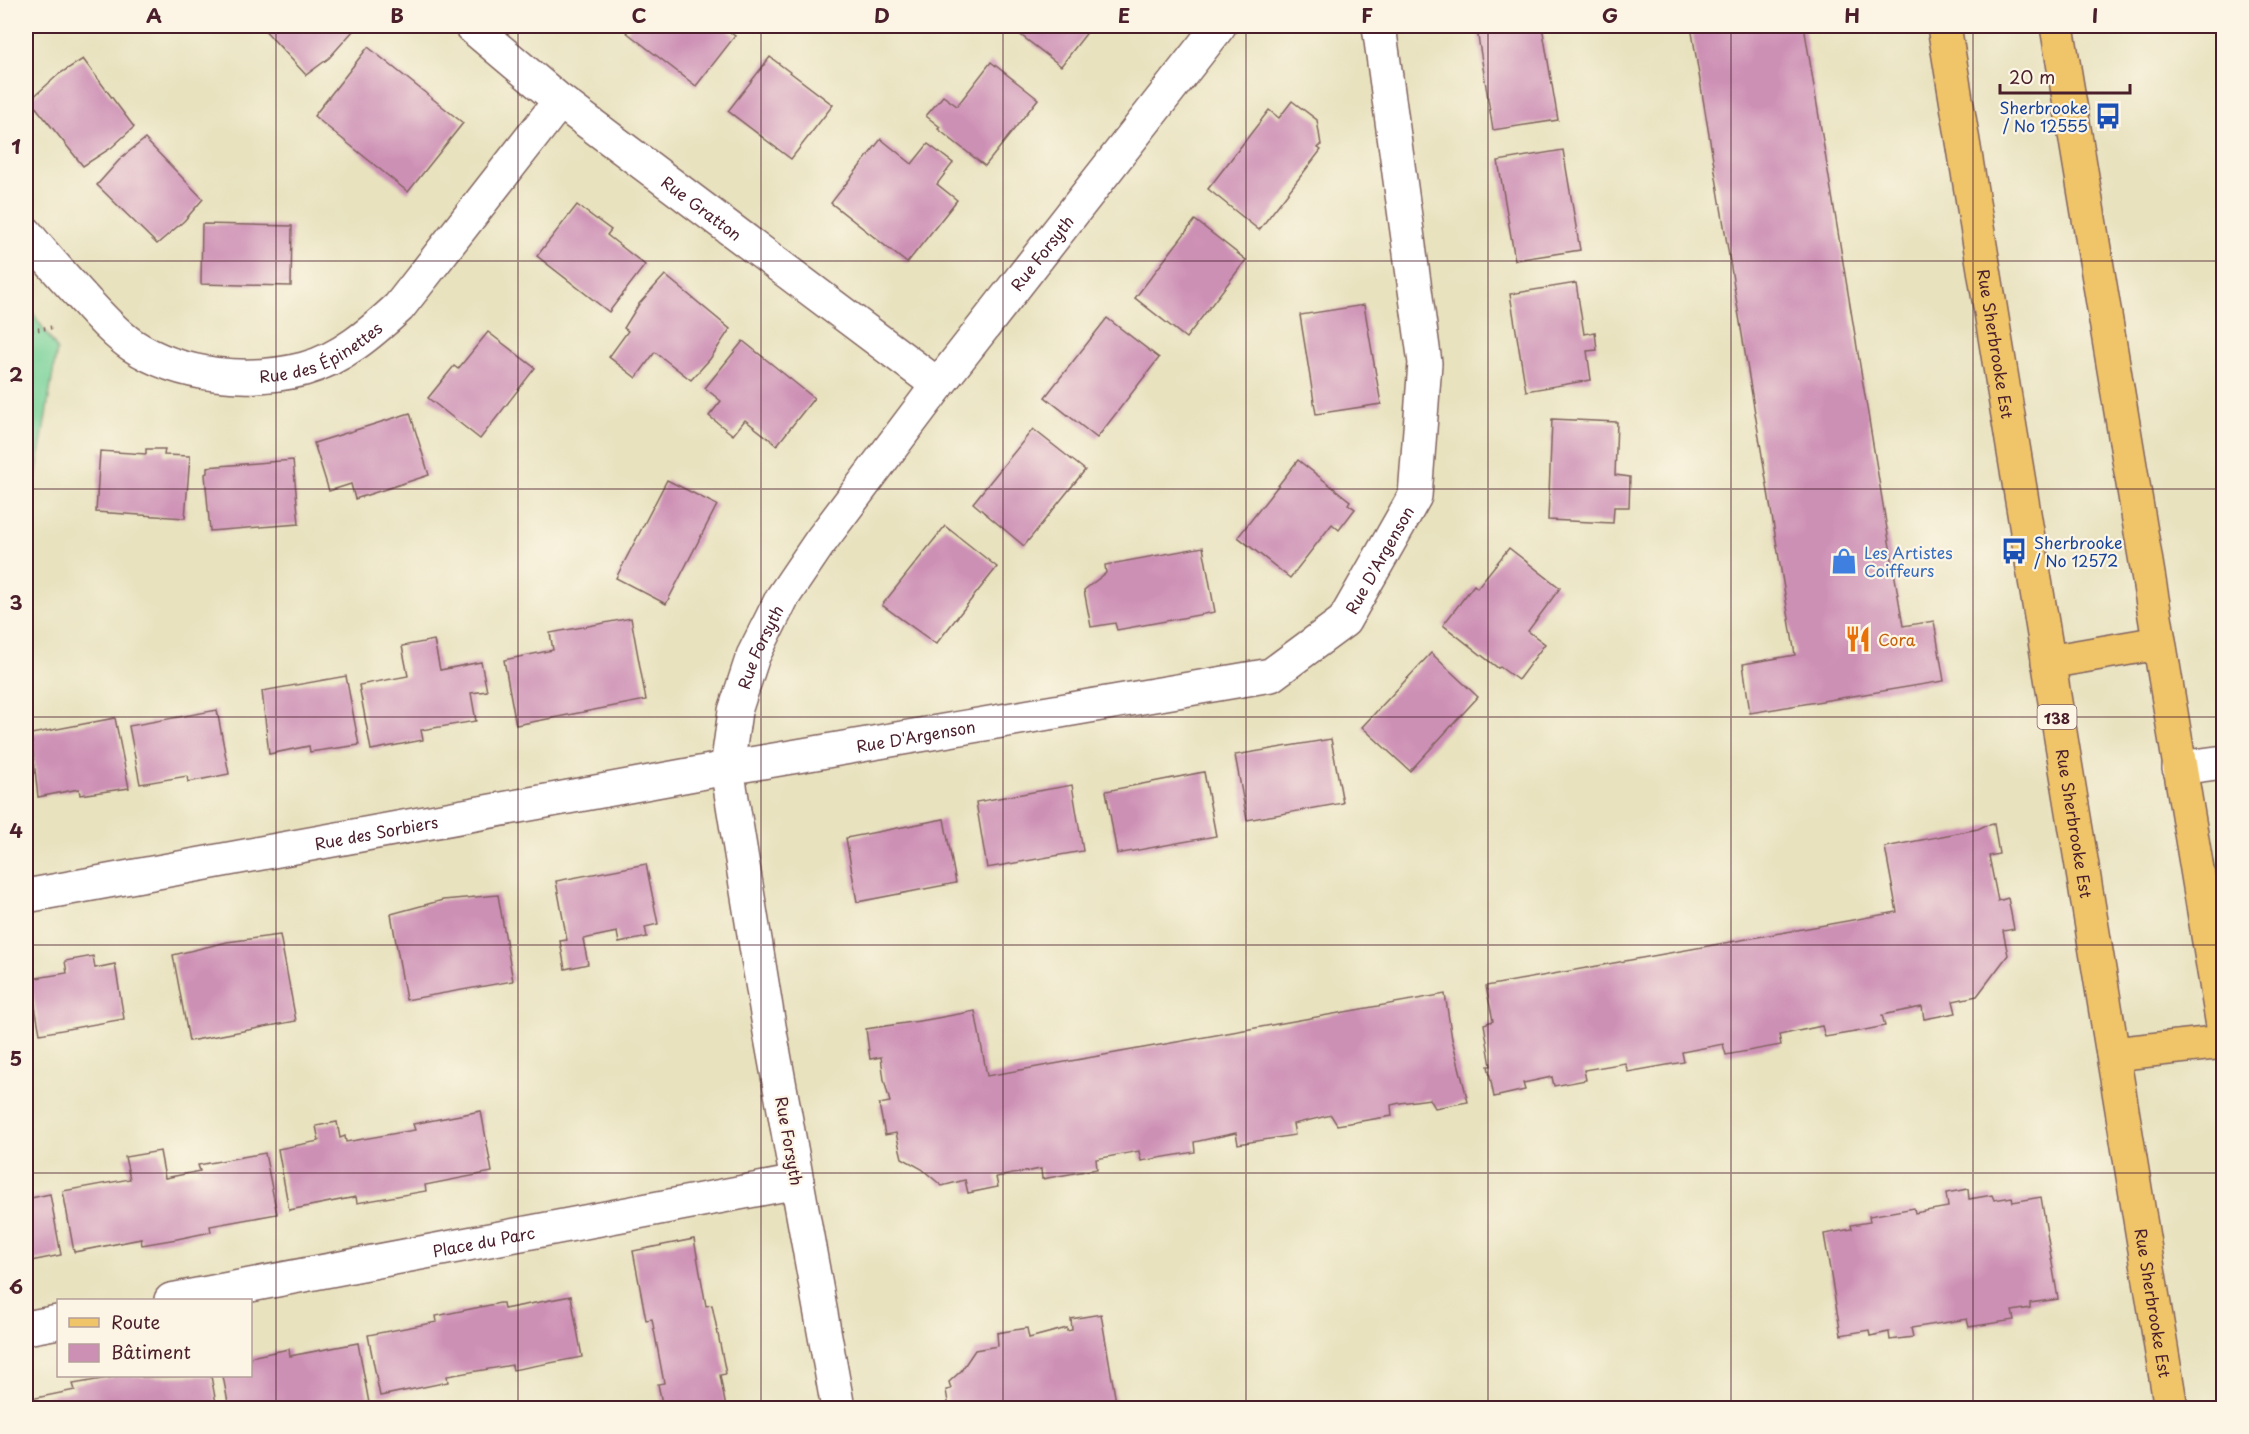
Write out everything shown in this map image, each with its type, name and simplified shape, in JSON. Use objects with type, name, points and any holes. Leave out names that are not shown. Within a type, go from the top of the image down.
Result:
[{"type":"main road","name":"Rue Sherbrooke Est","points":[[1944,26],[2171,1408]]},
{"type":"main road","points":[[2056,26],[2223,1032]]},
{"type":"main road","points":[[2048,662],[2159,643]]},
{"type":"main road","points":[[2113,1054],[2223,1042]]},
{"type":"street","name":"Rue Gratton","points":[[471,26],[560,101],[938,385]]},
{"type":"street","name":"Rue Forsyth","points":[[838,1408],[727,768],[735,711],[753,656],[782,598],[820,542],[938,385],[1220,26]]},
{"type":"street","name":"Rue D'Argenson","points":[[727,768],[1271,675],[1344,621],[1415,495],[1425,363],[1375,29]]},
{"type":"street","name":"Rue des Épinettes","points":[[26,233],[104,321],[132,345],[169,363],[216,374],[268,375],[305,368],[339,353],[371,333],[399,307],[560,101]]},
{"type":"street","points":[[2179,768],[2223,762]]},
{"type":"street","name":"Rue des Sorbiers","points":[[26,896],[727,768]]},
{"type":"street","name":"Place du Parc","points":[[176,1299],[797,1182]]},
{"type":"street","points":[[26,1328],[57,1322]]},
{"type":"green space","points":[[26,303],[57,349],[26,535]]},
{"type":"building","points":[[261,26],[348,26],[353,31],[329,58],[306,75]]},
{"type":"building","points":[[631,26],[721,26],[735,36],[696,86],[626,32]]},
{"type":"building","points":[[1009,26],[1092,26],[1061,66]]},
{"type":"building","points":[[1506,26],[1542,26],[1558,120],[1493,130],[1477,30]]},
{"type":"building","points":[[1691,26],[1804,26],[1903,626],[1934,621],[1944,681],[1750,713],[1743,664],[1795,655]]},
{"type":"building","points":[[368,47],[463,123],[408,192],[314,116]]},
{"type":"building","points":[[770,57],[833,105],[791,159],[728,111]]},
{"type":"building","points":[[83,59],[134,127],[111,148],[83,166],[30,100],[59,74]]},
{"type":"building","points":[[991,62],[1038,99],[985,166],[938,129],[940,127],[926,116],[943,96],[957,106]]},
{"type":"building","points":[[1292,101],[1317,120],[1321,145],[1318,148],[1321,150],[1259,230],[1208,189],[1269,110],[1279,118]]},
{"type":"building","points":[[145,139],[203,199],[184,221],[157,244],[97,185],[122,157]]},
{"type":"building","points":[[881,139],[912,164],[928,144],[953,163],[937,184],[957,200],[907,263],[831,203]]},
{"type":"building","points":[[1563,150],[1580,250],[1515,260],[1498,161]]},
{"type":"building","points":[[577,205],[611,230],[607,235],[645,265],[609,312],[537,256]]},
{"type":"building","points":[[1195,220],[1246,260],[1186,338],[1135,298]]},
{"type":"building","points":[[202,224],[292,226],[291,286],[201,284]]},
{"type":"building","points":[[665,275],[730,329],[710,359],[691,380],[655,352],[636,378],[609,357],[628,331],[624,328],[639,304]]},
{"type":"building","points":[[1576,283],[1584,334],[1595,332],[1597,350],[1587,351],[1591,380],[1526,391],[1510,294]]},
{"type":"building","points":[[1364,305],[1381,404],[1316,414],[1300,315]]},
{"type":"building","points":[[1107,318],[1159,358],[1097,438],[1045,397]]},
{"type":"building","points":[[488,332],[535,368],[480,439],[428,398],[454,366],[458,369]]},
{"type":"building","points":[[743,341],[814,398],[777,445],[745,420],[733,435],[709,416],[721,401],[705,388]]},
{"type":"building","points":[[410,413],[429,475],[355,499],[351,484],[329,491],[314,443]]},
{"type":"building","points":[[1552,419],[1617,422],[1615,475],[1630,477],[1629,507],[1614,507],[1613,523],[1548,520]]},
{"type":"building","points":[[1033,429],[1085,470],[1024,546],[973,503]]},
{"type":"building","points":[[146,449],[165,449],[164,455],[190,456],[185,518],[96,512],[100,451],[146,454]]},
{"type":"building","points":[[293,460],[299,524],[210,531],[205,474],[207,467]]},
{"type":"building","points":[[1298,460],[1350,501],[1348,504],[1355,509],[1339,530],[1332,524],[1290,578],[1238,537]]},
{"type":"building","points":[[667,480],[717,505],[666,604],[616,578]]},
{"type":"building","points":[[945,526],[997,567],[936,644],[882,605]]},
{"type":"building","points":[[1203,547],[1215,612],[1117,630],[1115,623],[1091,627],[1084,590],[1106,573],[1105,565]]},
{"type":"building","points":[[1509,548],[1560,588],[1528,631],[1545,644],[1518,680],[1500,667],[1498,668],[1443,625],[1474,585],[1477,588]]},
{"type":"building","points":[[631,618],[646,700],[516,725],[504,660],[553,650],[550,633]]},
{"type":"building","points":[[434,640],[440,670],[481,662],[487,691],[471,693],[476,721],[421,730],[423,740],[371,750],[359,685],[408,676],[402,646]]},
{"type":"building","points":[[1431,653],[1478,697],[1410,771],[1362,727]]},
{"type":"building","points":[[346,676],[359,745],[310,752],[309,746],[269,754],[262,691]]},
{"type":"building","points":[[217,710],[229,774],[188,782],[187,776],[140,784],[129,726]]},
{"type":"building","points":[[115,718],[129,788],[80,795],[79,789],[38,797],[31,734]]},
{"type":"building","points":[[1331,739],[1343,803],[1247,820],[1235,755]]},
{"type":"building","points":[[1204,772],[1216,836],[1117,854],[1106,791]]},
{"type":"building","points":[[1072,785],[1083,851],[987,868],[976,802]]},
{"type":"building","points":[[944,819],[956,883],[857,902],[846,838]]},
{"type":"building","points":[[1994,824],[1999,854],[1989,856],[1998,901],[2008,898],[2014,929],[2003,931],[2008,955],[1977,996],[1953,1001],[1956,1013],[1924,1019],[1922,1007],[1882,1015],[1885,1026],[1825,1037],[1822,1026],[1779,1035],[1781,1045],[1726,1055],[1723,1044],[1682,1052],[1684,1062],[1628,1072],[1625,1063],[1584,1070],[1586,1080],[1554,1086],[1552,1077],[1523,1083],[1525,1090],[1494,1097],[1484,1024],[1493,1021],[1486,986],[1897,912],[1885,847]]},
{"type":"building","points":[[646,864],[658,924],[645,927],[647,937],[619,943],[617,932],[583,939],[588,964],[565,969],[560,941],[567,940],[556,881]]},
{"type":"building","points":[[498,895],[513,981],[406,1000],[391,914],[443,900]]},
{"type":"building","points":[[280,935],[296,1021],[189,1041],[173,955],[227,942]]},
{"type":"building","points":[[93,956],[95,968],[115,964],[124,1019],[40,1034],[30,979],[67,973],[65,961]]},
{"type":"building","points":[[1445,994],[1452,1039],[1468,1102],[1435,1108],[1430,1099],[1400,1103],[1391,1105],[1392,1116],[1337,1125],[1331,1115],[1293,1124],[1295,1135],[1238,1144],[1236,1133],[1194,1142],[1195,1152],[1141,1161],[1139,1151],[1096,1159],[1097,1169],[1042,1179],[1041,1169],[996,1177],[998,1187],[968,1193],[965,1180],[942,1186],[922,1169],[902,1158],[896,1133],[885,1135],[879,1104],[890,1102],[881,1057],[870,1059],[866,1029],[975,1011],[987,1076]]},
{"type":"building","points":[[481,1111],[492,1172],[425,1185],[426,1191],[357,1203],[356,1197],[289,1210],[278,1149],[319,1141],[316,1126],[337,1122],[340,1138],[345,1136],[346,1142],[415,1130],[413,1124]]},
{"type":"building","points":[[160,1151],[165,1178],[200,1171],[198,1165],[265,1153],[277,1214],[210,1226],[211,1232],[177,1239],[142,1245],[141,1239],[74,1252],[63,1191],[130,1179],[125,1157]]},
{"type":"building","points":[[1968,1189],[1969,1199],[1992,1195],[1994,1200],[2012,1197],[2013,1202],[2041,1197],[2058,1299],[2030,1303],[2030,1308],[2012,1311],[2014,1320],[1969,1327],[1967,1319],[1911,1328],[1913,1337],[1890,1340],[1889,1332],[1870,1336],[1869,1330],[1841,1335],[1824,1234],[1852,1229],[1851,1225],[1870,1222],[1869,1216],[1914,1208],[1915,1213],[1948,1207],[1946,1193]]},
{"type":"building","points":[[50,1194],[61,1255],[26,1262],[26,1199]]},
{"type":"building","points":[[694,1239],[706,1306],[712,1305],[726,1374],[720,1375],[726,1408],[663,1408],[658,1384],[664,1383],[652,1319],[646,1320],[633,1251]]},
{"type":"building","points":[[571,1296],[582,1357],[513,1370],[512,1365],[447,1376],[448,1382],[380,1396],[368,1335],[437,1322],[436,1316],[500,1303],[503,1303],[504,1309]]},
{"type":"building","points":[[1101,1314],[1117,1408],[949,1408],[946,1390],[951,1389],[949,1382],[961,1371],[975,1350],[998,1346],[997,1333],[1027,1328],[1029,1338],[1067,1328],[1067,1331],[1072,1330],[1071,1319]]},
{"type":"building","points":[[358,1343],[369,1403],[343,1408],[229,1408],[223,1377],[252,1377],[252,1357],[289,1349],[290,1356]]},
{"type":"building","points":[[113,1377],[211,1377],[217,1408],[26,1408],[26,1400],[75,1390],[73,1384]]},
{"type":"place","name":"Sherbrooke / No 12555","points":[[2108,116]]},
{"type":"place","name":"Sherbrooke / No 12572","points":[[2014,551]]},
{"type":"place","name":"Les Artistes Coiffeurs","points":[[1844,561]]},
{"type":"place","name":"Cora","points":[[1858,639]]}]
